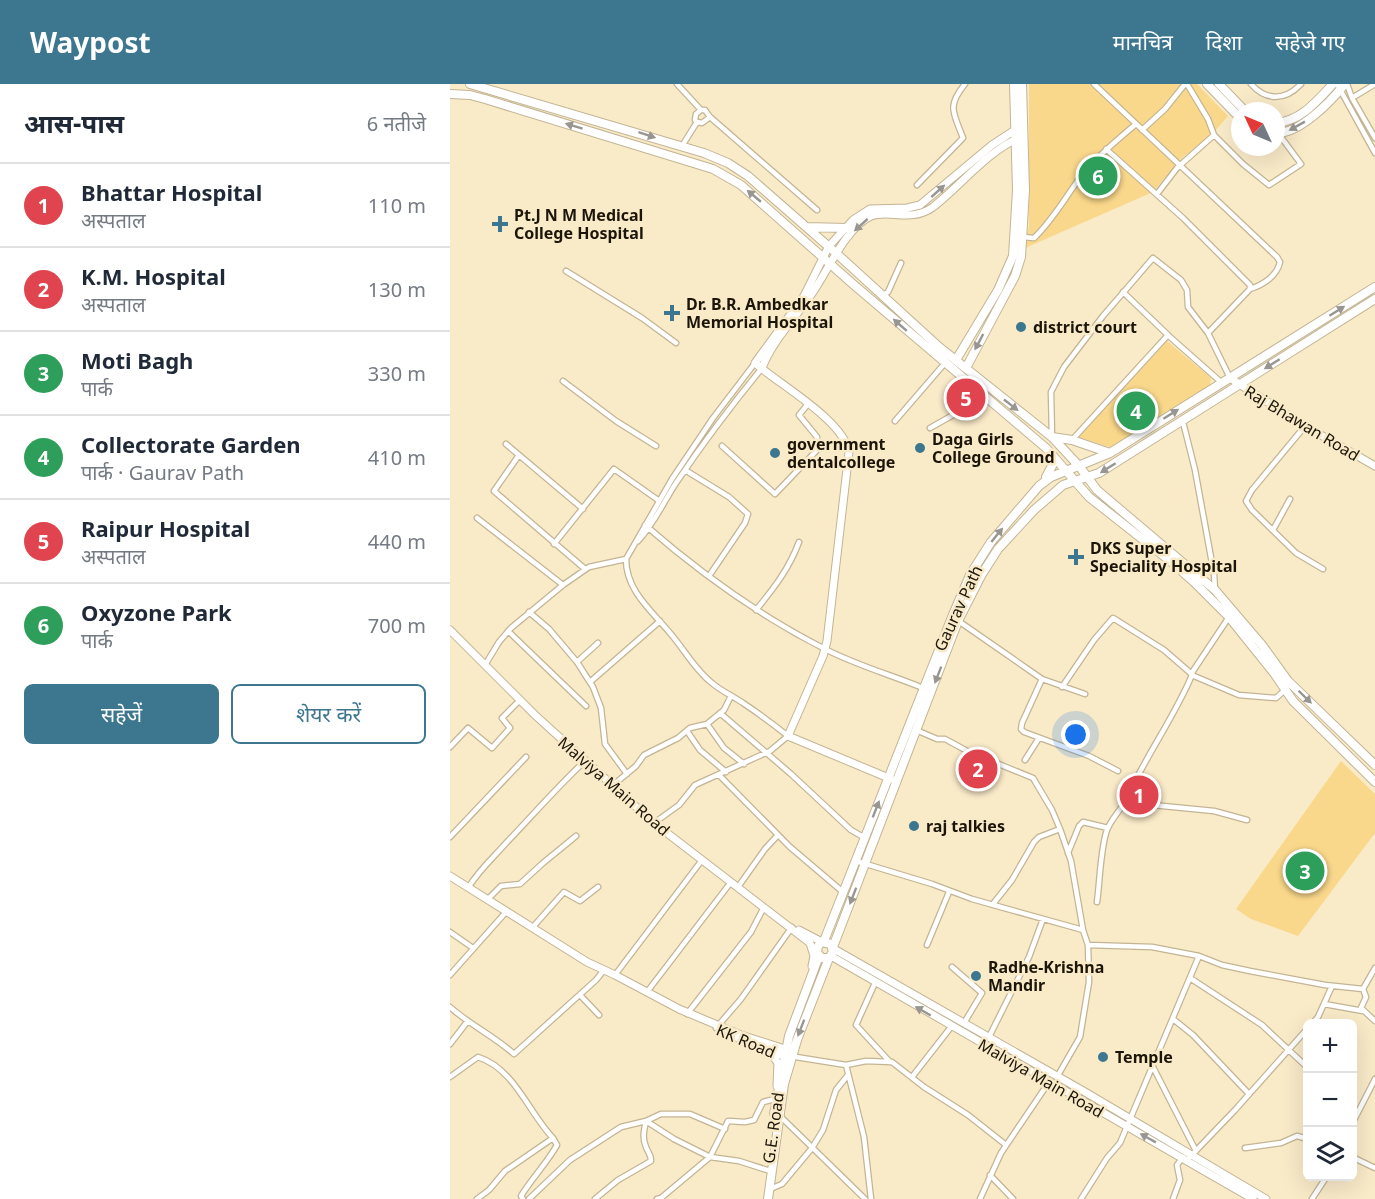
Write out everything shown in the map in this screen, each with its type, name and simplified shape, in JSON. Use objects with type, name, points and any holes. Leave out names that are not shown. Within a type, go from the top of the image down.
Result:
[{"type":"highway","points":[[1014,84],[1020,127]]},
{"type":"highway","points":[[966,368],[1015,276],[1021,257],[1019,238],[1022,84]]},
{"type":"highway","points":[[956,360],[1007,272],[1019,238]]},
{"type":"main road","points":[[470,84],[682,146],[717,158],[736,168],[829,246],[881,296],[956,360],[1052,437],[1079,466],[1097,490],[1169,550],[1262,645],[1288,681],[1375,765]]},
{"type":"main road","points":[[1207,84],[1231,109]]},
{"type":"main road","points":[[1219,84],[1236,102]]},
{"type":"main road","points":[[1285,122],[1302,114],[1341,85]]},
{"type":"main road","points":[[1285,131],[1306,122],[1341,85]]},
{"type":"main road","points":[[450,94],[470,95],[485,99],[723,173],[743,186],[830,264],[1050,452],[1089,497],[1208,589],[1293,701],[1375,782]]},
{"type":"main road","points":[[807,227],[846,228]]},
{"type":"main road","name":"Gaurav Path","points":[[823,942],[831,927],[923,688],[955,619],[970,575],[991,542],[1039,486],[1053,475],[1110,453],[1375,287]]},
{"type":"main road","points":[[768,1199],[779,1115],[778,1095],[790,1055],[832,953],[955,619],[998,549],[1063,485],[1098,474],[1375,299]]},
{"type":"main road","points":[[1052,437],[1072,440],[1110,453]]},
{"type":"main road","points":[[1039,486],[1052,466],[1050,452]]},
{"type":"main road","points":[[790,1055],[792,1028],[819,956],[817,948],[823,942],[830,943],[832,953]]},
{"type":"main road","points":[[819,956],[823,958],[832,953]]},
{"type":"main road","name":"G.E. Road","points":[[763,1199],[778,1095]]},
{"type":"street","points":[[677,84],[701,110],[705,110],[710,117],[817,210]]},
{"type":"street","points":[[917,185],[963,138],[953,110],[953,98],[964,84]]},
{"type":"street","points":[[1094,84],[1280,262],[1276,273],[1250,289],[1208,333]]},
{"type":"street","points":[[1142,130],[1165,109],[1186,84],[1208,118],[1214,135],[1231,153]]},
{"type":"street","points":[[1251,84],[1259,92],[1273,97],[1286,95],[1301,84]]},
{"type":"street","points":[[1352,98],[1375,84]]},
{"type":"street","points":[[1341,85],[1352,98],[1375,138]]},
{"type":"street","points":[[1341,85],[1375,153]]},
{"type":"street","points":[[698,122],[695,116],[701,110]]},
{"type":"street","points":[[698,122],[702,123],[710,117]]},
{"type":"street","points":[[682,146],[698,122]]},
{"type":"street","points":[[1019,238],[1034,238],[1083,174],[1106,149],[1136,124]]},
{"type":"street","points":[[897,781],[788,736],[709,681],[651,613],[629,580],[626,570],[627,559],[632,548],[804,296],[829,246],[860,214],[870,209],[907,208],[920,205],[1020,127]]},
{"type":"street","points":[[1157,194],[1180,164],[1214,135]]},
{"type":"street","points":[[647,527],[658,500],[696,442],[769,354],[820,282],[836,253],[859,225],[872,216],[918,214],[932,207],[1020,137]]},
{"type":"street","points":[[1234,156],[1269,185],[1301,164],[1285,143]]},
{"type":"street","points":[[1106,149],[1242,275],[1250,285],[1250,289]]},
{"type":"street","points":[[1052,437],[1051,392],[1064,367],[1153,258],[1181,280],[1187,290],[1188,308],[1208,333],[1226,381]]},
{"type":"street","points":[[881,296],[888,292],[901,263]]},
{"type":"street","points":[[566,271],[642,318],[676,343]]},
{"type":"street","points":[[1124,292],[1168,335],[1226,381]]},
{"type":"street","points":[[1072,440],[1168,335]]},
{"type":"street","points":[[896,421],[945,363]]},
{"type":"street","points":[[654,823],[679,806],[695,785],[767,753],[788,736],[825,649],[849,452],[845,440],[836,428],[758,366]]},
{"type":"street","points":[[563,381],[616,421],[656,446]]},
{"type":"street","name":"Raj Bhawan Road","points":[[1226,381],[1239,385],[1375,466]]},
{"type":"street","points":[[930,428],[985,396]]},
{"type":"street","points":[[722,446],[775,494],[818,449],[816,437],[799,415],[808,404]]},
{"type":"street","points":[[1182,422],[1195,470],[1215,574],[1208,589]]},
{"type":"street","points":[[1305,426],[1252,490],[1246,501],[1252,510],[1296,553],[1323,569]]},
{"type":"street","points":[[506,444],[584,509]]},
{"type":"street","points":[[519,454],[494,491],[585,569]]},
{"type":"street","points":[[554,544],[614,469],[658,500]]},
{"type":"street","points":[[685,470],[729,497],[748,514],[745,523],[708,576]]},
{"type":"street","points":[[1273,530],[1290,499]]},
{"type":"street","points":[[477,518],[563,585]]},
{"type":"street","points":[[647,527],[708,576],[756,610],[825,649],[923,688]]},
{"type":"street","points":[[756,610],[779,582],[792,561],[799,542]]},
{"type":"street","points":[[485,665],[508,631],[563,585],[585,569],[627,559]]},
{"type":"street","points":[[529,612],[549,629],[577,662],[590,682],[601,708],[605,744],[627,774]]},
{"type":"street","points":[[1097,902],[1108,828],[1112,818],[1126,800],[1132,785],[1168,724],[1192,674],[1229,617]]},
{"type":"street","points":[[1062,687],[1094,640],[1113,618],[1164,650],[1192,674],[1239,695],[1276,698],[1285,690]]},
{"type":"street","points":[[955,619],[1042,679],[1085,694]]},
{"type":"street","points":[[590,682],[660,621]]},
{"type":"street","name":"Malviya Main Road","points":[[450,630],[520,700],[654,823],[776,917],[823,942]]},
{"type":"street","points":[[508,631],[586,706]]},
{"type":"street","points":[[577,662],[598,643]]},
{"type":"street","points":[[1042,679],[1021,729],[1038,738],[1089,756],[1118,771]]},
{"type":"street","points":[[612,786],[636,766],[645,755],[687,731],[707,724],[724,710],[732,696]]},
{"type":"street","points":[[450,747],[468,728],[492,748],[510,728],[502,718],[520,700]]},
{"type":"street","points":[[720,714],[767,753],[851,830],[865,838]]},
{"type":"street","points":[[707,724],[724,748],[744,764]]},
{"type":"street","points":[[916,730],[937,739],[945,739],[969,752],[1033,778],[1052,810],[1071,861],[1083,930],[1088,945],[1089,982],[1080,1037],[1057,1076],[1006,1145],[980,1199]]},
{"type":"street","points":[[687,731],[700,750],[726,772]]},
{"type":"street","points":[[1024,760],[1038,738]]},
{"type":"street","points":[[450,837],[526,757]]},
{"type":"street","points":[[468,888],[486,862],[585,761]]},
{"type":"street","points":[[719,775],[778,835],[844,893]]},
{"type":"street","points":[[1126,800],[1132,803],[1214,811],[1247,820]]},
{"type":"street","points":[[1068,853],[1079,826],[1083,822],[1108,828]]},
{"type":"street","points":[[993,904],[1012,879],[1034,842],[1039,837],[1060,829]]},
{"type":"street","points":[[738,887],[778,835]]},
{"type":"street","points":[[486,900],[501,886],[520,884],[576,836]]},
{"type":"street","points":[[615,975],[702,860]]},
{"type":"street","points":[[856,861],[932,884],[949,892],[1083,930]]},
{"type":"street","name":"KK Road","points":[[450,876],[587,962],[687,1014],[768,1051],[790,1055]]},
{"type":"street","points":[[647,992],[731,882]]},
{"type":"street","points":[[532,928],[564,892],[580,901],[597,887]]},
{"type":"street","points":[[927,945],[949,892]]},
{"type":"street","points":[[687,1014],[751,932],[764,907]]},
{"type":"street","points":[[450,975],[506,912]]},
{"type":"street","points":[[989,1037],[1029,957],[1043,919]]},
{"type":"street","points":[[717,1027],[741,999],[792,927],[810,944],[814,956],[807,990]]},
{"type":"street","points":[[810,935],[825,932],[831,927]]},
{"type":"street","points":[[450,932],[473,948]]},
{"type":"street","points":[[1088,945],[1152,947],[1199,956],[1231,968],[1363,990]]},
{"type":"street","name":"Malviya Main Road","points":[[832,953],[853,962],[964,1023],[1131,1119],[1253,1199]]},
{"type":"street","name":"Malviya Main Road","points":[[832,953],[874,983],[1051,1084],[1127,1126],[1190,1156],[1266,1199]]},
{"type":"street","points":[[1082,1199],[1107,1158],[1120,1143],[1199,956]]},
{"type":"street","points":[[952,967],[982,993],[964,1023]]},
{"type":"street","points":[[1375,968],[1363,990],[1365,997],[1361,1008],[1375,1021]]},
{"type":"street","points":[[450,1007],[467,1022],[514,1054],[580,995],[604,970]]},
{"type":"street","points":[[1190,978],[1262,1025],[1303,1063]]},
{"type":"street","points":[[874,983],[856,1025],[890,1062],[968,1115],[1006,1145]]},
{"type":"street","points":[[1316,1019],[1332,986]]},
{"type":"street","points":[[580,995],[599,1015]]},
{"type":"street","points":[[1324,1004],[1364,1011]]},
{"type":"street","points":[[1173,1019],[1193,1035],[1249,1094]]},
{"type":"street","points":[[450,1044],[467,1022]]},
{"type":"street","name":"KK Road","points":[[717,1027],[775,1045],[790,1055]]},
{"type":"street","points":[[912,1077],[951,1027]]},
{"type":"street","points":[[775,1045],[780,1044],[792,1028]]},
{"type":"street","points":[[1173,1199],[1180,1180],[1177,1165],[1190,1156],[1303,1034]]},
{"type":"street","points":[[657,1199],[710,1157],[728,1120],[745,1122],[754,1120],[763,1102],[778,1095],[778,1063],[768,1051]]},
{"type":"street","points":[[790,1055],[846,1065],[866,1061],[890,1062]]},
{"type":"street","points":[[450,1077],[478,1057],[489,1060],[510,1079],[553,1138],[557,1145],[548,1161],[532,1178],[522,1198]]},
{"type":"street","points":[[846,1065],[864,1137],[871,1199]]},
{"type":"street","points":[[1153,1068],[1190,1156]]},
{"type":"street","points":[[770,1189],[782,1184],[812,1148],[823,1130],[836,1090],[848,1075]]},
{"type":"street","points":[[1357,1114],[1375,1079]]},
{"type":"street","points":[[529,1199],[570,1160],[621,1127],[646,1121],[661,1114],[690,1114],[724,1130]]},
{"type":"street","points":[[779,1115],[865,1199]]},
{"type":"street","points":[[646,1121],[674,1139],[710,1157],[739,1161],[767,1170]]},
{"type":"street","points":[[595,1199],[618,1180],[651,1161],[651,1155],[646,1149],[643,1138],[646,1121]]},
{"type":"street","points":[[1245,1148],[1281,1143],[1297,1136],[1303,1138]]},
{"type":"street","points":[[477,1199],[489,1190],[506,1171],[553,1138]]},
{"type":"street","points":[[1357,1158],[1375,1168]]},
{"type":"street","points":[[990,1175],[1013,1199]]},
{"type":"street","points":[[1312,1199],[1324,1181]]},
{"type":"shaded area","points":[[1029,84],[1197,84],[1228,116],[1215,131],[1181,159],[1153,192],[1025,248],[1029,226]]},
{"type":"shaded area","points":[[1167,341],[1211,378],[1210,385],[1112,448],[1078,437]]},
{"type":"shaded area","points":[[1341,761],[1375,794],[1375,833],[1298,936],[1251,919],[1236,909]]},
{"type":"place","name":"Oxyzone Park","points":[[1098,176]]},
{"type":"place","name":"Pt.J N M Medical College Hospital","points":[[500,224]]},
{"type":"place","name":"Dr. B.R. Ambedkar Memorial Hospital","points":[[672,313]]},
{"type":"place","name":"district court","points":[[1021,327]]},
{"type":"place","name":"Raipur Hospital","points":[[966,398]]},
{"type":"place","name":"Collectorate Garden","points":[[1136,411]]},
{"type":"place","name":"Daga Girls College Ground","points":[[920,448]]},
{"type":"place","name":"government dentalcollege","points":[[775,453]]},
{"type":"place","name":"DKS Super Speciality Hospital","points":[[1076,557]]},
{"type":"place","name":"K.M. Hospital","points":[[978,769]]},
{"type":"place","name":"Bhattar Hospital","points":[[1139,795]]},
{"type":"place","name":"raj talkies","points":[[914,826]]},
{"type":"place","name":"Moti Bagh","points":[[1305,871]]},
{"type":"place","name":"Radhe-Krishna Mandir","points":[[976,976]]},
{"type":"place","name":"Temple","points":[[1103,1057]]}]
